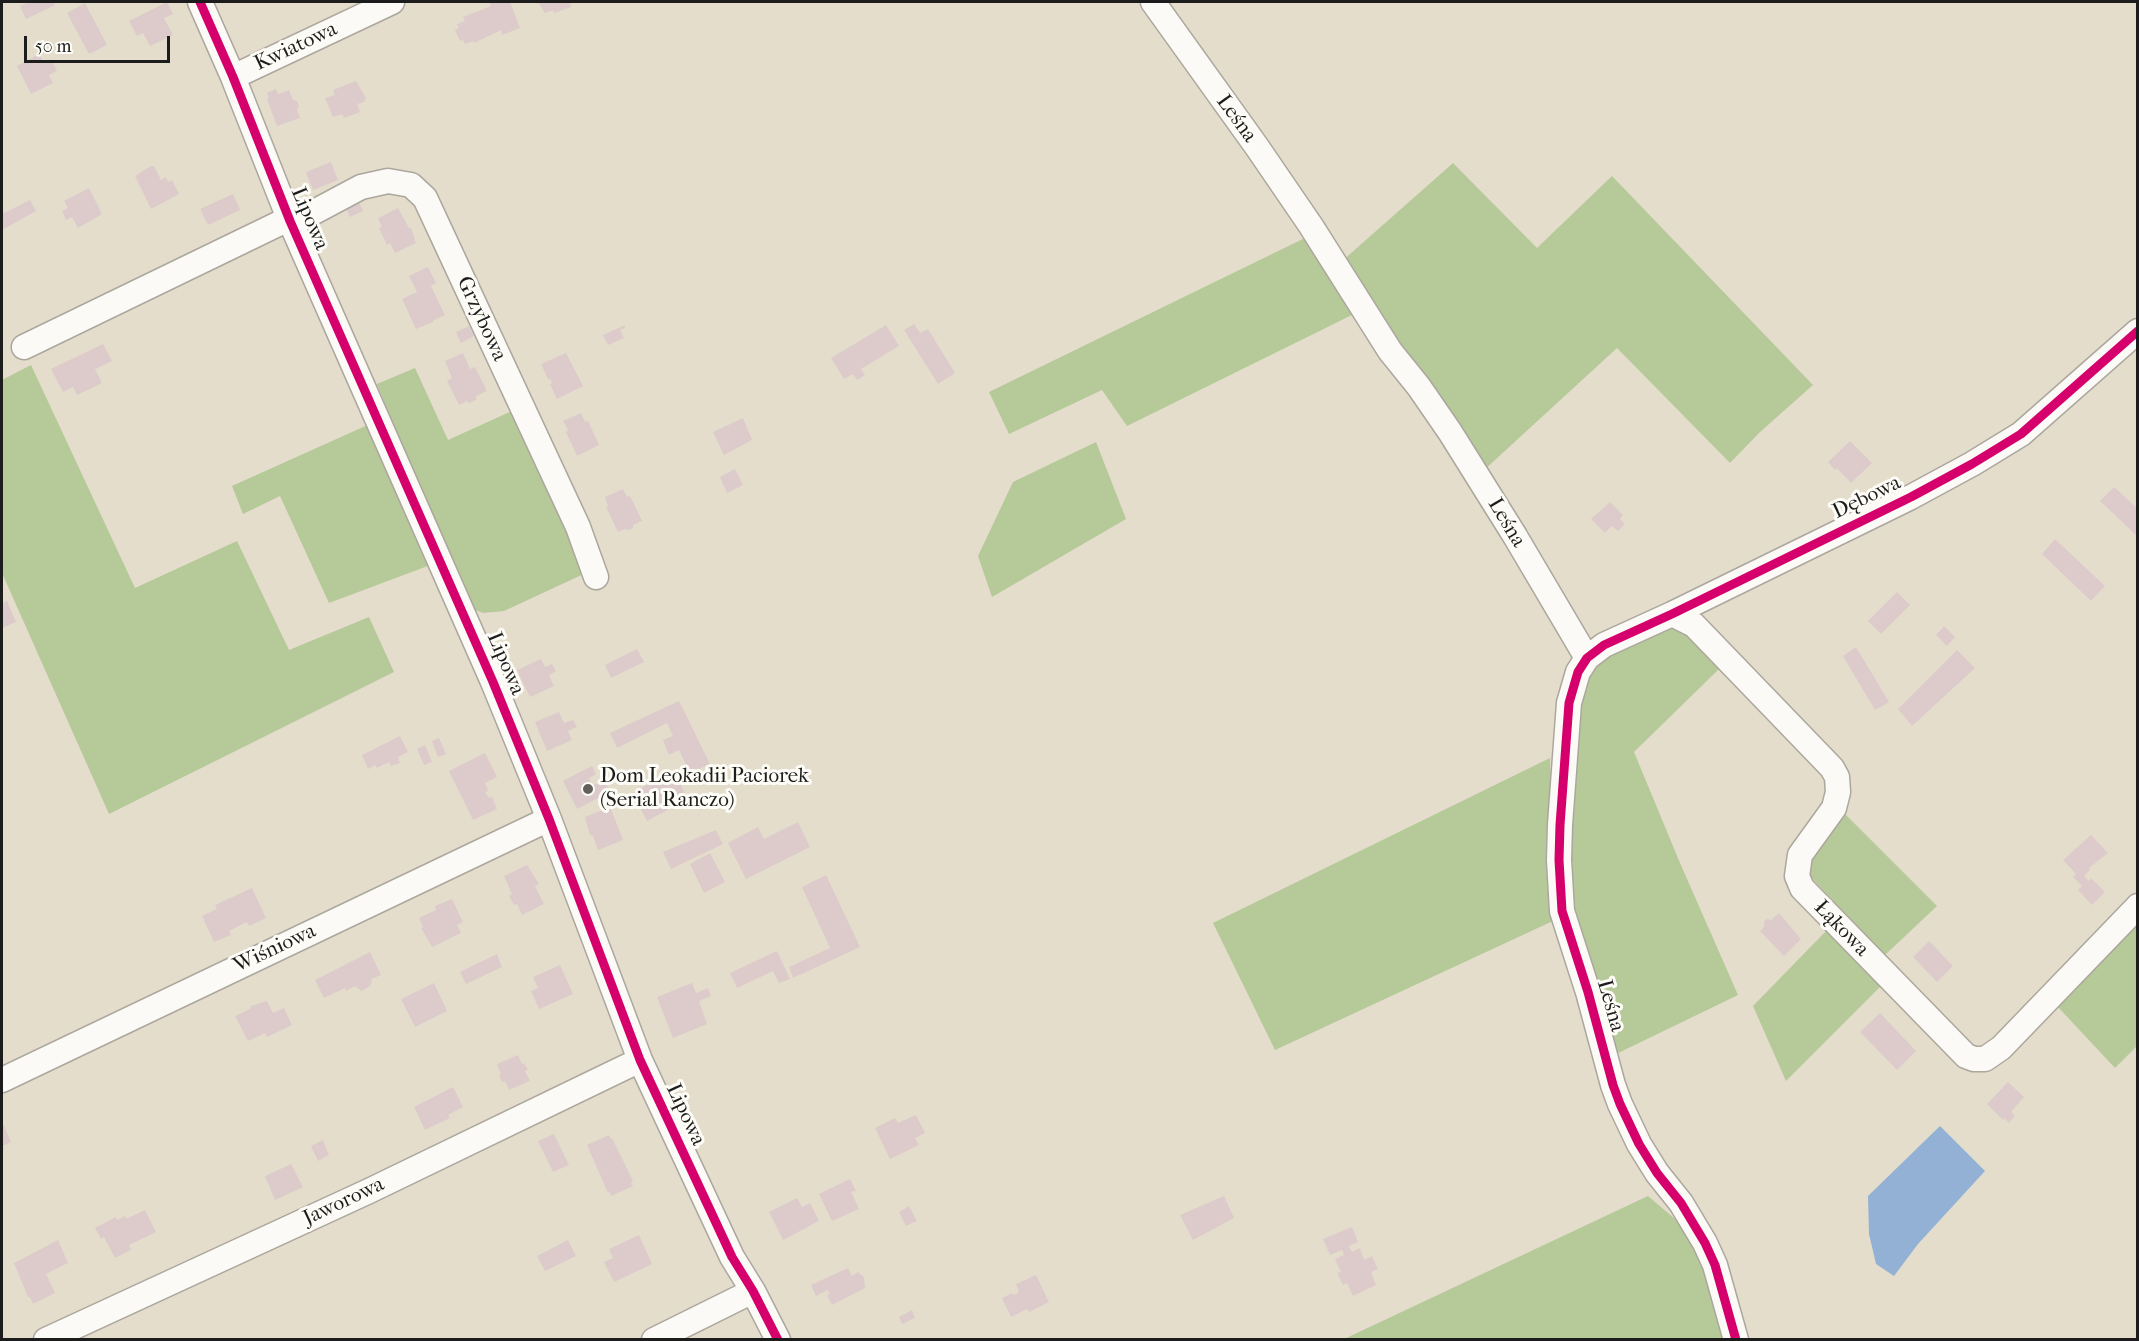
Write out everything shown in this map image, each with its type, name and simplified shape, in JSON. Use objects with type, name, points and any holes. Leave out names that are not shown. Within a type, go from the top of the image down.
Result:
[{"type":"street","name":"Lipowa","points":[[200,2],[233,76],[290,221],[493,682],[549,819],[640,1060],[732,1257],[753,1291],[778,1340]]},
{"type":"street","name":"Kwiatowa","points":[[233,76],[392,2]]},
{"type":"street","name":"Leśna","points":[[1153,2],[1311,226],[1390,351],[1450,432],[1587,658],[1578,672],[1569,703],[1559,860],[1562,911],[1620,1104],[1639,1144],[1657,1173],[1681,1203],[1705,1243],[1715,1265],[1736,1340]]},
{"type":"street","name":"Grzybowa","points":[[24,347],[280,223],[302,219],[344,196],[375,183],[411,184],[425,198],[578,527],[596,577]]},
{"type":"street","name":"Dębowa","points":[[1587,658],[1604,645],[1911,497],[1972,464],[2021,434],[2138,332]]},
{"type":"street","name":"Łąkowa","points":[[1672,614],[1694,625],[1832,768],[1837,777],[1838,792],[1834,808],[1800,855],[1797,876],[1802,888],[1966,1056],[1985,1059],[2001,1048],[2138,906]]},
{"type":"street","name":"Wiśniowa","points":[[2,1080],[549,819]]},
{"type":"street","name":"Jaworowa","points":[[46,1340],[359,1196],[640,1060]]},
{"type":"street","points":[[654,1340],[753,1291]]},
{"type":"green space","points":[[1453,163],[1537,248],[1612,176],[1813,385],[1760,432],[1730,463],[1617,348],[1483,471],[1341,262]]},
{"type":"green space","points":[[1309,236],[1360,311],[1127,426],[1102,390],[1009,434],[989,392]]},
{"type":"green space","points":[[31,365],[135,588],[237,541],[289,650],[369,617],[394,672],[109,814],[2,573],[2,380]]},
{"type":"green space","points":[[415,368],[448,440],[514,410],[588,572],[504,611],[483,613],[468,607],[377,384]]},
{"type":"green space","points":[[372,423],[433,564],[329,603],[280,496],[243,514],[232,486]]},
{"type":"green space","points":[[1096,442],[1126,519],[992,597],[978,556],[1013,482]]},
{"type":"green space","points":[[1675,624],[1720,668],[1634,752],[1738,995],[1612,1056],[1567,910],[1578,695],[1597,660]]},
{"type":"green space","points":[[1550,758],[1555,920],[1275,1050],[1213,923]]},
{"type":"green space","points":[[1845,814],[1937,906],[1885,955],[1804,870],[1809,849]]},
{"type":"green space","points":[[2137,925],[2137,1046],[2115,1068],[2057,1006]]},
{"type":"green space","points":[[1828,929],[1882,985],[1786,1081],[1753,1006]]},
{"type":"green space","points":[[1648,1196],[1695,1236],[1726,1340],[1342,1340]]},
{"type":"water","points":[[1940,1126],[1985,1171],[1918,1244],[1894,1276],[1876,1264],[1869,1234],[1868,1196]]},
{"type":"building","points":[[29,2],[53,2],[55,5],[26,19],[20,6]]},
{"type":"building","points":[[167,2],[173,14],[164,18],[173,35],[150,46],[143,33],[137,36],[129,21]]},
{"type":"building","points":[[489,2],[510,2],[520,28],[502,35],[501,30],[474,43],[473,41],[465,44],[463,40],[460,41],[455,30],[459,28],[457,24],[465,21],[463,17],[491,6]]},
{"type":"building","points":[[538,2],[576,2],[570,4],[571,7],[554,13],[553,10],[545,13]]},
{"type":"building","points":[[85,3],[107,45],[89,54],[67,13]]},
{"type":"building","points":[[39,54],[44,63],[51,59],[57,71],[49,75],[53,83],[31,94],[17,66]]},
{"type":"building","points":[[356,81],[366,98],[364,102],[357,104],[360,112],[344,118],[342,114],[333,117],[325,98],[335,95],[333,90]]},
{"type":"building","points":[[276,89],[278,94],[289,90],[293,100],[297,101],[299,106],[297,110],[300,118],[277,126],[267,99],[269,98],[267,93]]},
{"type":"building","points":[[331,162],[338,180],[313,190],[306,172]]},
{"type":"building","points":[[154,166],[161,180],[166,177],[168,182],[172,180],[179,194],[151,209],[135,176]]},
{"type":"building","points":[[89,188],[102,214],[78,228],[72,217],[66,220],[62,211],[68,208],[64,201]]},
{"type":"building","points":[[233,194],[240,210],[208,225],[200,209]]},
{"type":"building","points":[[30,200],[36,211],[2,230],[2,208],[4,213]]},
{"type":"building","points":[[358,200],[363,211],[350,217],[345,206]]},
{"type":"building","points":[[398,208],[411,228],[416,243],[395,253],[390,243],[387,245],[379,228],[382,227],[378,218]]},
{"type":"building","points":[[428,267],[436,283],[431,286],[445,315],[416,329],[402,299],[417,292],[409,276]]},
{"type":"building","points":[[914,324],[920,333],[928,329],[955,373],[938,384],[904,330]]},
{"type":"building","points":[[625,325],[625,328],[620,330],[624,338],[608,345],[603,335]]},
{"type":"building","points":[[886,325],[899,346],[861,369],[865,375],[857,380],[853,374],[844,379],[831,358]]},
{"type":"building","points":[[469,326],[474,336],[461,343],[456,332]]},
{"type":"building","points":[[103,344],[112,361],[95,369],[102,383],[77,395],[73,387],[63,392],[51,369]]},
{"type":"building","points":[[463,353],[470,369],[475,367],[487,391],[476,396],[476,400],[459,405],[447,381],[452,378],[445,361]]},
{"type":"building","points":[[566,353],[583,386],[557,399],[550,384],[552,383],[541,364]]},
{"type":"building","points":[[581,413],[585,422],[588,421],[599,445],[577,456],[563,421]]},
{"type":"building","points":[[743,418],[752,440],[724,455],[713,432]]},
{"type":"building","points":[[1850,441],[1872,463],[1851,483],[1828,462]]},
{"type":"building","points":[[735,469],[743,485],[727,493],[720,477]]},
{"type":"building","points":[[2114,487],[2138,509],[2138,537],[2100,501]]},
{"type":"building","points":[[623,489],[627,497],[630,496],[642,521],[633,525],[633,528],[629,530],[618,532],[606,507],[608,506],[605,497]]},
{"type":"building","points":[[1610,502],[1623,515],[1620,519],[1625,524],[1618,531],[1612,526],[1605,533],[1591,519]]},
{"type":"building","points":[[2055,539],[2105,586],[2091,601],[2042,554]]},
{"type":"building","points":[[1897,592],[1910,605],[1881,634],[1868,621]]},
{"type":"building","points":[[7,601],[16,622],[2,628],[2,604]]},
{"type":"building","points":[[1944,626],[1955,637],[1947,646],[1936,635]]},
{"type":"building","points":[[1856,647],[1889,702],[1875,710],[1843,656]]},
{"type":"building","points":[[637,649],[644,662],[611,678],[605,665]]},
{"type":"building","points":[[1957,650],[1975,668],[1912,726],[1898,709]]},
{"type":"building","points":[[541,659],[545,667],[552,664],[556,671],[549,675],[554,686],[530,697],[517,670]]},
{"type":"building","points":[[679,701],[710,764],[690,773],[679,750],[669,755],[663,740],[673,736],[667,723],[617,748],[610,733]]},
{"type":"building","points":[[559,712],[564,723],[573,720],[577,727],[568,731],[572,740],[547,751],[535,722]]},
{"type":"building","points":[[400,736],[408,752],[398,757],[400,763],[391,766],[389,762],[377,768],[375,765],[368,769],[362,755]]},
{"type":"building","points":[[439,738],[446,754],[438,757],[432,741]]},
{"type":"building","points":[[425,745],[432,762],[424,765],[417,749]]},
{"type":"building","points":[[485,753],[497,777],[485,783],[488,791],[485,792],[489,798],[492,797],[497,809],[473,820],[449,771]]},
{"type":"building","name":"Dom Leokadii Paciorek (Serial Ranczo)","points":[[592,766],[596,774],[589,778],[592,786],[604,780],[610,792],[577,809],[563,781]]},
{"type":"building","points":[[673,771],[688,799],[647,821],[632,793]]},
{"type":"building","points":[[610,807],[623,840],[598,850],[593,836],[590,835],[585,817]]},
{"type":"building","points":[[798,822],[810,847],[746,879],[728,843],[758,827],[764,839]]},
{"type":"building","points":[[716,830],[723,844],[671,869],[663,852]]},
{"type":"building","points":[[2091,835],[2108,853],[2089,868],[2090,870],[2084,876],[2089,881],[2091,878],[2105,892],[2092,905],[2078,890],[2082,886],[2073,877],[2076,874],[2063,860]]},
{"type":"building","points":[[710,853],[725,882],[704,893],[690,864]]},
{"type":"building","points":[[527,865],[539,884],[535,886],[544,904],[522,915],[517,904],[514,905],[509,896],[512,894],[504,876]]},
{"type":"building","points":[[826,875],[860,947],[793,978],[789,967],[830,948],[802,887]]},
{"type":"building","points":[[252,888],[266,918],[249,926],[247,922],[229,931],[231,935],[214,942],[202,916],[217,909],[215,905]]},
{"type":"building","points":[[452,899],[463,922],[457,925],[461,933],[432,947],[421,928],[423,927],[419,918],[436,910],[435,906]]},
{"type":"building","points":[[1779,913],[1801,939],[1784,956],[1760,931],[1767,919],[1771,920]]},
{"type":"building","points":[[1929,941],[1953,966],[1937,982],[1913,957]]},
{"type":"building","points":[[777,951],[790,979],[779,983],[773,971],[737,988],[730,973]]},
{"type":"building","points":[[370,952],[381,975],[371,979],[370,986],[362,991],[355,986],[346,991],[345,988],[324,998],[315,980]]},
{"type":"building","points":[[497,954],[502,967],[466,984],[460,972]]},
{"type":"building","points":[[560,965],[573,994],[539,1009],[531,991],[538,988],[533,977]]},
{"type":"building","points":[[434,983],[447,1011],[415,1027],[401,999]]},
{"type":"building","points":[[692,983],[696,993],[708,988],[711,996],[699,1001],[707,1024],[673,1038],[657,997]]},
{"type":"building","points":[[267,1001],[273,1013],[284,1008],[292,1025],[267,1037],[265,1033],[248,1041],[235,1016],[250,1009],[251,1006]]},
{"type":"building","points":[[1880,1013],[1916,1051],[1897,1070],[1860,1032]]},
{"type":"building","points":[[518,1055],[528,1070],[525,1071],[530,1081],[509,1090],[505,1081],[502,1082],[497,1064]]},
{"type":"building","points":[[2008,1082],[2024,1097],[2011,1112],[2015,1116],[2009,1123],[1987,1104]]},
{"type":"building","points":[[453,1087],[463,1107],[448,1115],[450,1118],[425,1130],[414,1107]]},
{"type":"building","points":[[916,1115],[925,1133],[915,1138],[919,1145],[890,1159],[875,1128],[895,1118],[898,1123]]},
{"type":"building","points":[[2,1121],[11,1142],[3,1146],[2,1150]]},
{"type":"building","points":[[554,1134],[569,1165],[553,1172],[538,1141]]},
{"type":"building","points":[[609,1135],[633,1181],[631,1182],[633,1186],[611,1196],[587,1145]]},
{"type":"building","points":[[323,1140],[329,1155],[318,1161],[311,1146]]},
{"type":"building","points":[[291,1164],[303,1187],[275,1200],[265,1176]]},
{"type":"building","points":[[850,1179],[856,1191],[851,1192],[859,1209],[832,1221],[819,1194]]},
{"type":"building","points":[[1224,1196],[1234,1218],[1193,1240],[1180,1215]]},
{"type":"building","points":[[797,1198],[802,1207],[810,1203],[819,1221],[783,1240],[769,1212]]},
{"type":"building","points":[[909,1206],[917,1221],[906,1226],[899,1212]]},
{"type":"building","points":[[145,1210],[156,1232],[129,1245],[131,1250],[115,1258],[104,1237],[101,1239],[95,1228],[116,1217],[117,1220],[125,1216],[126,1219]]},
{"type":"building","points":[[1352,1227],[1358,1242],[1349,1246],[1352,1252],[1360,1248],[1364,1260],[1372,1256],[1378,1269],[1371,1272],[1376,1285],[1353,1296],[1347,1283],[1343,1285],[1337,1273],[1341,1272],[1335,1259],[1344,1255],[1342,1250],[1330,1255],[1323,1239]]},
{"type":"building","points":[[639,1235],[652,1264],[614,1282],[604,1262],[613,1258],[609,1249]]},
{"type":"building","points":[[58,1240],[68,1263],[46,1274],[55,1293],[33,1304],[14,1263]]},
{"type":"building","points":[[568,1240],[576,1256],[545,1271],[537,1256]]},
{"type":"building","points":[[848,1268],[852,1276],[858,1272],[864,1277],[865,1288],[832,1305],[827,1290],[816,1296],[811,1285]]},
{"type":"building","points":[[1036,1275],[1049,1302],[1029,1312],[1027,1309],[1011,1317],[1002,1298],[1019,1292],[1016,1284]]},
{"type":"building","points":[[912,1310],[915,1318],[902,1324],[899,1317]]},
{"type":"cycle path","points":[[200,2],[233,77],[290,221],[493,682],[549,819],[640,1060],[732,1257],[753,1291],[778,1340]]},
{"type":"cycle path","points":[[1736,1340],[1715,1265],[1705,1243],[1681,1203],[1657,1173],[1639,1144],[1620,1104],[1562,911],[1559,860],[1560,825],[1569,703],[1578,672],[1587,658],[1604,645],[1911,497],[1972,464],[2021,434],[2138,331]]},
{"type":"place","name":"Dom Leokadii Paciorek (Serial Ranczo)","points":[[588,789]]}]
